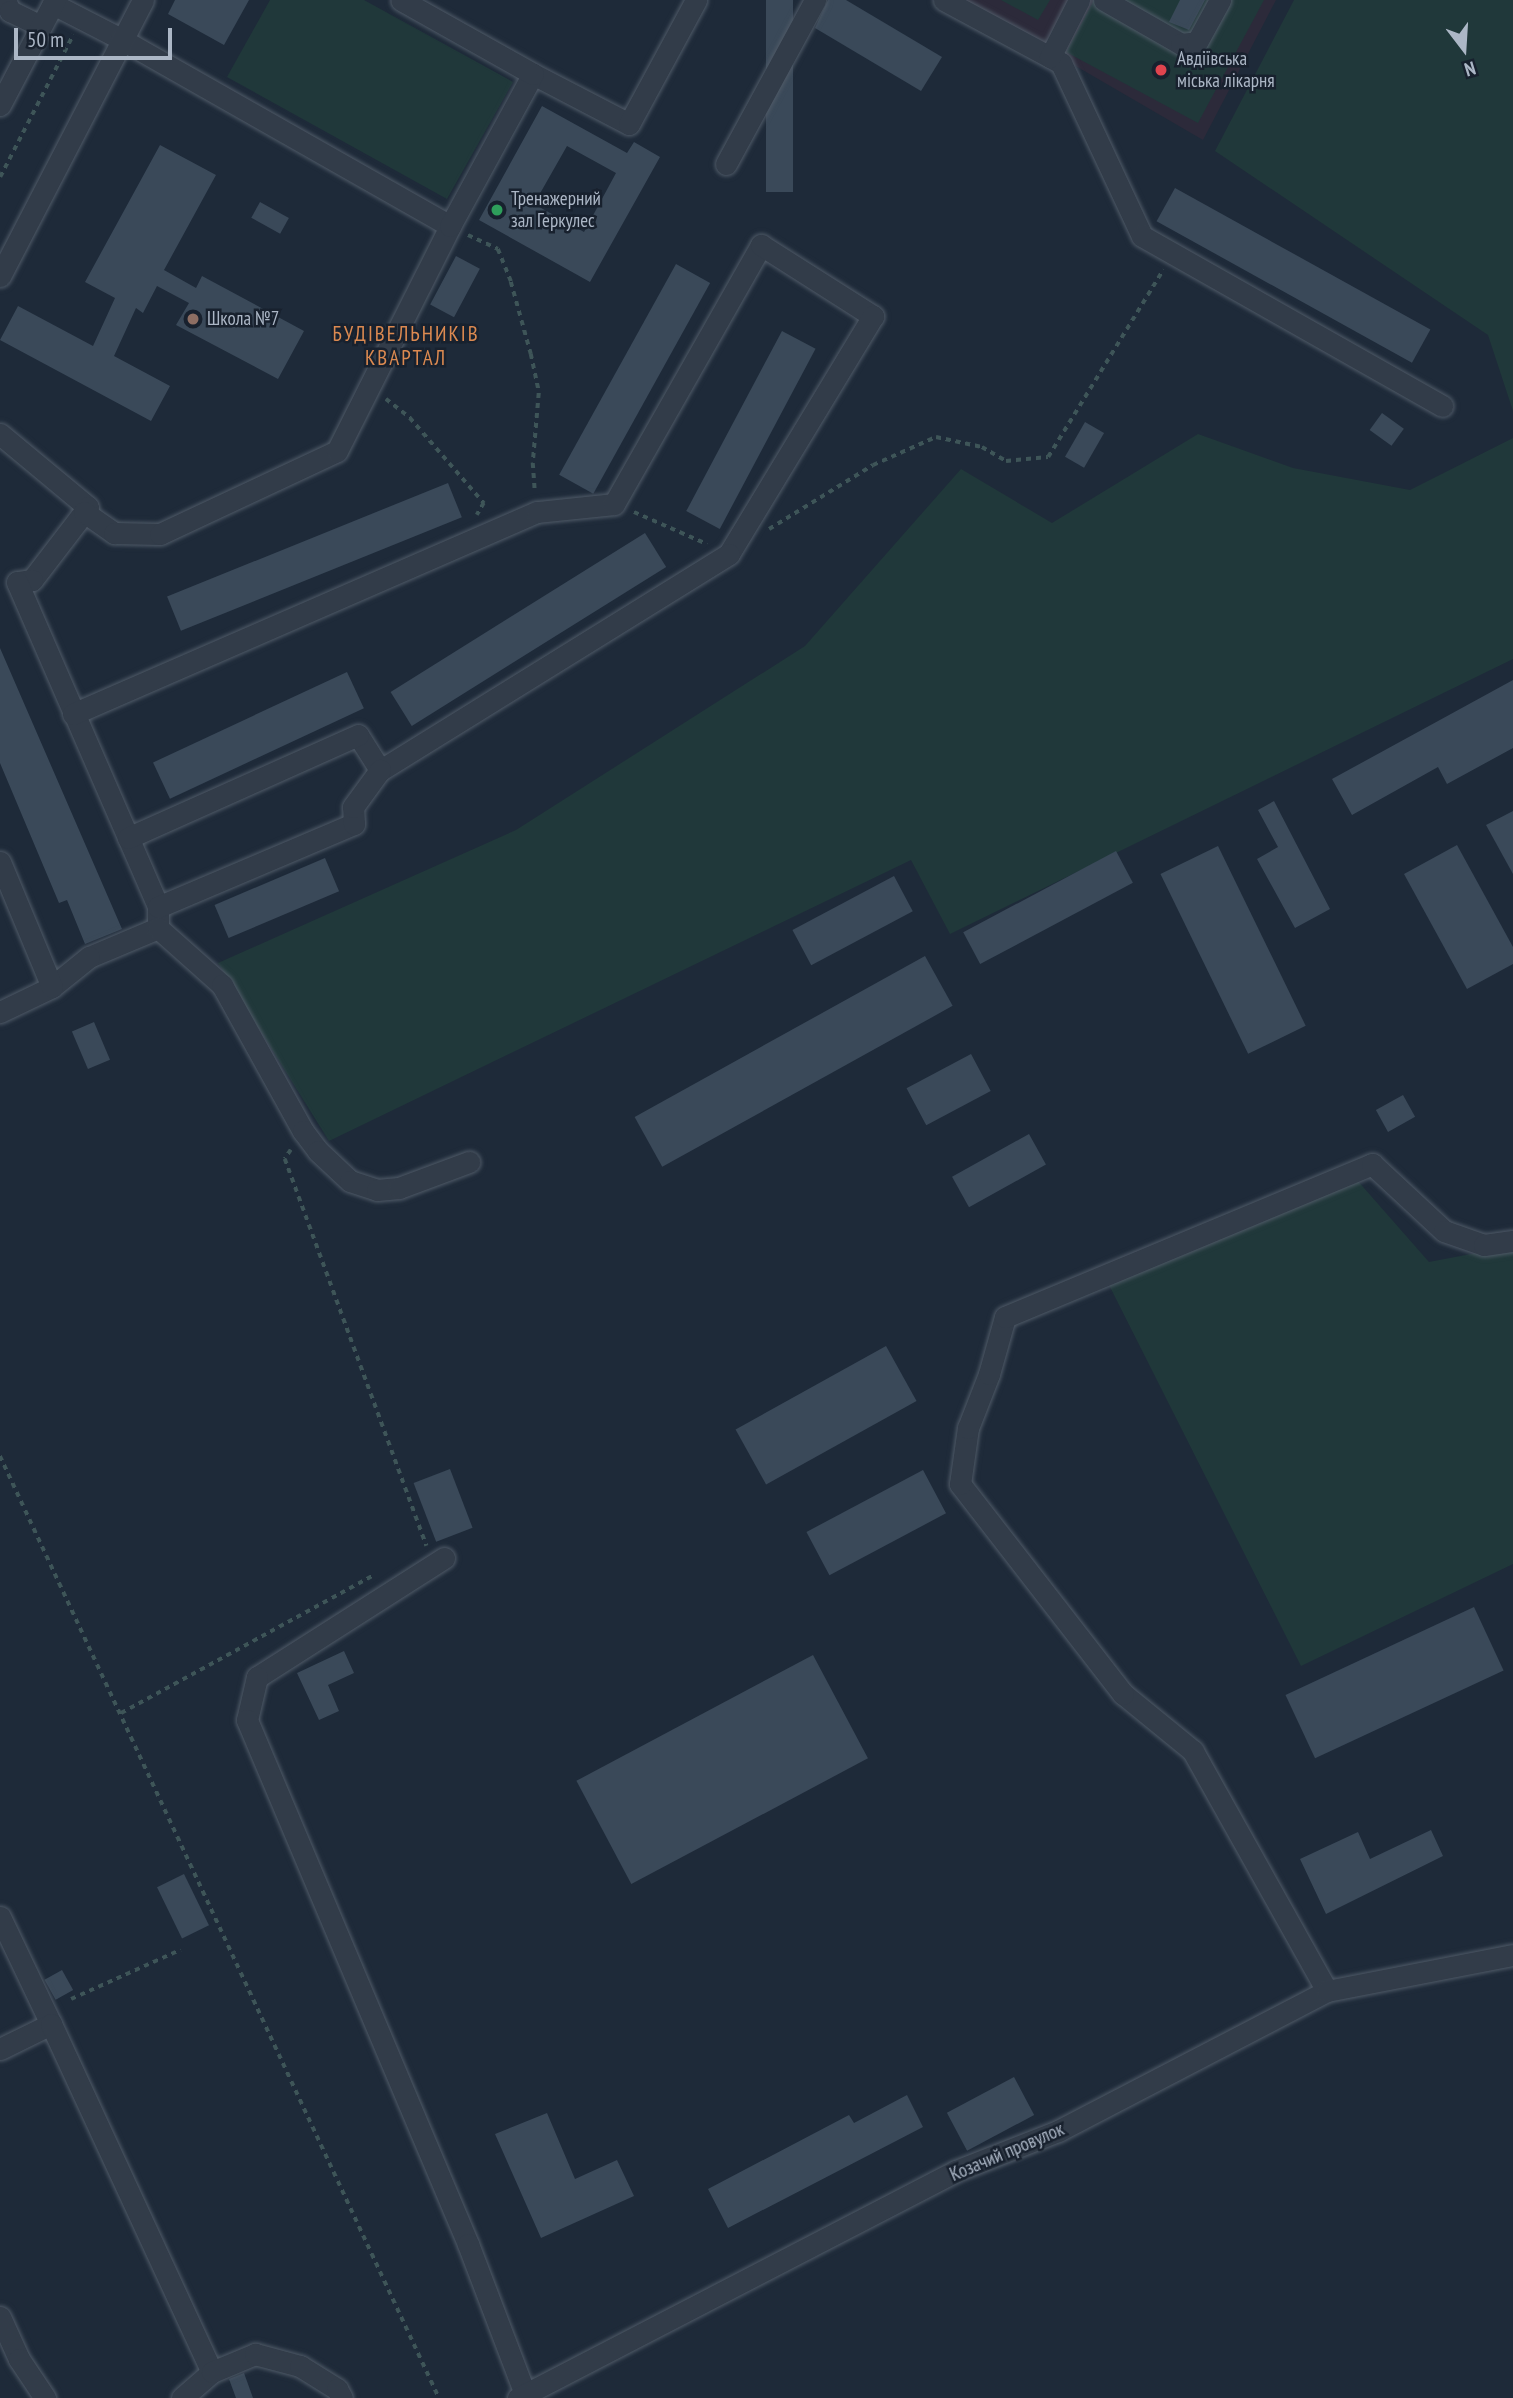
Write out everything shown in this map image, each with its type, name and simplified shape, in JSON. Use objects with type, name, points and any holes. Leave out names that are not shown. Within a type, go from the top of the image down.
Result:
[{"type":"street","points":[[0,276],[143,0]]},
{"type":"street","points":[[401,0],[629,124],[696,0]]},
{"type":"street","points":[[726,164],[815,0]]},
{"type":"street","points":[[944,0],[1061,62],[1142,236],[1442,406]]},
{"type":"street","points":[[1050,57],[1079,0]]},
{"type":"street","points":[[1104,0],[1181,44],[1197,42],[1220,0]]},
{"type":"street","points":[[0,105],[8,69],[41,26],[54,2],[450,226]]},
{"type":"street","points":[[10,4],[41,26]]},
{"type":"street","points":[[84,512],[114,533],[160,534],[337,451],[450,226],[533,74]]},
{"type":"street","points":[[0,1012],[52,986],[89,957],[158,917],[354,824],[353,807],[380,770],[729,554],[873,316],[761,245],[614,504],[537,512],[73,714]]},
{"type":"street","points":[[0,433],[88,506],[32,580],[9,586],[73,714],[128,838],[158,917],[222,985],[303,1131],[318,1151],[350,1181],[377,1189],[399,1188],[469,1162]]},
{"type":"street","points":[[128,838],[358,735],[380,770]]},
{"type":"street","points":[[0,862],[52,986]]},
{"type":"street","points":[[1327,1991],[1193,1751],[1123,1694],[960,1484],[968,1428],[989,1374],[1005,1317],[1372,1164],[1444,1231],[1484,1245],[1513,1241]]},
{"type":"street","points":[[444,1558],[257,1677],[247,1720],[468,2244],[522,2396]]},
{"type":"street","points":[[0,1917],[212,2372]]},
{"type":"street","name":"Козачий провулок","points":[[522,2396],[956,2171],[1058,2131],[1327,1991],[1513,1955]]},
{"type":"street","points":[[0,2049],[51,2024]]},
{"type":"street","points":[[0,2317],[19,2359],[45,2398]]},
{"type":"street","points":[[182,2398],[212,2372],[255,2354],[300,2366],[337,2389],[342,2398]]},
{"type":"path","points":[[0,177],[81,18]]},
{"type":"path","points":[[450,226],[498,249],[511,282],[539,393],[533,463],[537,512]]},
{"type":"path","points":[[765,531],[873,465],[936,437],[982,447],[1006,461],[1048,457],[1173,254]]},
{"type":"path","points":[[370,386],[410,418],[484,503],[475,519],[483,535]]},
{"type":"path","points":[[614,504],[729,554]]},
{"type":"path","points":[[303,1131],[285,1159],[427,1546],[415,1553]]},
{"type":"path","points":[[0,1456],[439,2398]]},
{"type":"path","points":[[121,1713],[378,1573]]},
{"type":"path","points":[[71,1998],[180,1950]]},
{"type":"shaded area","name":"Авдіївська міська лікарня","points":[[962,0],[1276,0],[1203,140]]},
{"type":"green space","points":[[270,0],[364,0],[513,82],[447,199],[227,77]]},
{"type":"green space","points":[[1001,0],[1050,0],[1038,20]]},
{"type":"green space","name":"Авдіївська міська лікарня","points":[[1094,0],[1264,0],[1198,123],[1066,52]]},
{"type":"green space","points":[[1294,0],[1513,0],[1513,411],[1488,335],[1215,151]]},
{"type":"green space","points":[[1198,434],[1293,468],[1410,490],[1513,438],[1513,659],[950,934],[911,860],[329,1141],[218,963],[516,830],[805,646],[961,469],[1052,523]]},
{"type":"green space","points":[[1357,1180],[1429,1262],[1513,1246],[1513,1564],[1301,1666],[1108,1283]]},
{"type":"building","points":[[175,0],[249,0],[224,45],[168,14]]},
{"type":"building","points":[[766,0],[793,0],[793,192],[766,192]]},
{"type":"building","points":[[828,0],[846,0],[942,57],[921,91],[815,28]]},
{"type":"building","points":[[1180,0],[1205,0],[1189,30],[1169,22]]},
{"type":"building","points":[[542,106],[627,153],[634,142],[660,157],[590,282],[479,220]],"holes":[[[567,146],[616,173],[584,232],[534,204]]]},
{"type":"building","name":"Школа №7","points":[[160,145],[216,175],[164,270],[196,288],[202,276],[304,331],[278,379],[176,325],[189,303],[157,286],[143,313],[136,308],[114,356],[170,386],[151,421],[0,340],[18,306],[93,346],[115,298],[85,282]]},
{"type":"building","points":[[1175,188],[1430,330],[1412,363],[1157,221]]},
{"type":"building","points":[[260,202],[289,218],[280,234],[251,218]]},
{"type":"building","points":[[456,256],[480,269],[454,317],[430,305]]},
{"type":"building","points":[[676,264],[710,283],[593,494],[559,475]]},
{"type":"building","points":[[782,331],[816,349],[720,529],[686,511]]},
{"type":"building","points":[[1382,413],[1404,429],[1391,446],[1370,430]]},
{"type":"building","points":[[1085,422],[1104,433],[1084,468],[1065,457]]},
{"type":"building","points":[[448,483],[462,517],[181,631],[167,597]]},
{"type":"building","points":[[645,533],[666,567],[412,726],[391,692]]},
{"type":"building","points":[[0,648],[122,929],[85,944],[67,900],[59,903],[0,763]]},
{"type":"building","points":[[347,672],[364,708],[170,799],[153,762]]},
{"type":"building","points":[[1513,680],[1513,748],[1447,784],[1438,767],[1352,815],[1332,779]]},
{"type":"building","points":[[1274,801],[1330,909],[1295,928],[1257,859],[1278,847],[1258,810]]},
{"type":"building","points":[[1513,811],[1513,874],[1486,825]]},
{"type":"building","points":[[1457,845],[1513,947],[1513,964],[1467,989],[1404,874]]},
{"type":"building","points":[[1218,846],[1306,1026],[1248,1054],[1160,874]]},
{"type":"building","points":[[1116,851],[1133,883],[980,964],[963,932]]},
{"type":"building","points":[[325,858],[339,891],[229,938],[215,905]]},
{"type":"building","points":[[894,876],[913,911],[811,965],[792,930]]},
{"type":"building","points":[[925,956],[953,1006],[662,1167],[635,1117]]},
{"type":"building","points":[[94,1022],[110,1060],[88,1069],[72,1031]]},
{"type":"building","points":[[971,1054],[991,1091],[926,1125],[907,1088]]},
{"type":"building","points":[[1403,1095],[1415,1117],[1388,1132],[1376,1110]]},
{"type":"building","points":[[1029,1134],[1046,1165],[969,1207],[952,1177]]},
{"type":"building","points":[[886,1346],[917,1401],[766,1484],[736,1429]]},
{"type":"building","points":[[450,1469],[473,1528],[436,1542],[414,1483]]},
{"type":"building","points":[[923,1470],[946,1513],[829,1575],[806,1532]]},
{"type":"building","points":[[1474,1607],[1504,1670],[1315,1758],[1285,1695]]},
{"type":"building","points":[[344,1651],[354,1673],[328,1685],[339,1711],[319,1720],[297,1673]]},
{"type":"building","points":[[813,1655],[868,1758],[631,1884],[576,1781]]},
{"type":"building","points":[[1431,1830],[1443,1856],[1326,1914],[1300,1859],[1358,1832],[1370,1859]]},
{"type":"building","points":[[184,1874],[209,1925],[182,1938],[157,1887]]},
{"type":"building","points":[[62,1970],[73,1990],[56,2000],[45,1980]]},
{"type":"building","points":[[1014,2077],[1034,2115],[967,2151],[947,2113]]},
{"type":"building","points":[[907,2095],[923,2127],[728,2228],[708,2189],[849,2115],[854,2123]]},
{"type":"building","points":[[547,2113],[575,2179],[617,2160],[634,2196],[541,2238],[495,2134]]},
{"type":"building","points":[[244,2373],[253,2398],[236,2398],[229,2379]]},
{"type":"place","name":"Авдіївська міська лікарня","points":[[1161,70]]},
{"type":"place","name":"Тренажерний зал Геркулес","points":[[497,210]]},
{"type":"place","name":"Школа №7","points":[[193,319]]},
{"type":"district","name":"БУДІВЕЛЬНИКІВ КВАРТАЛ","points":[[406,346]]}]
